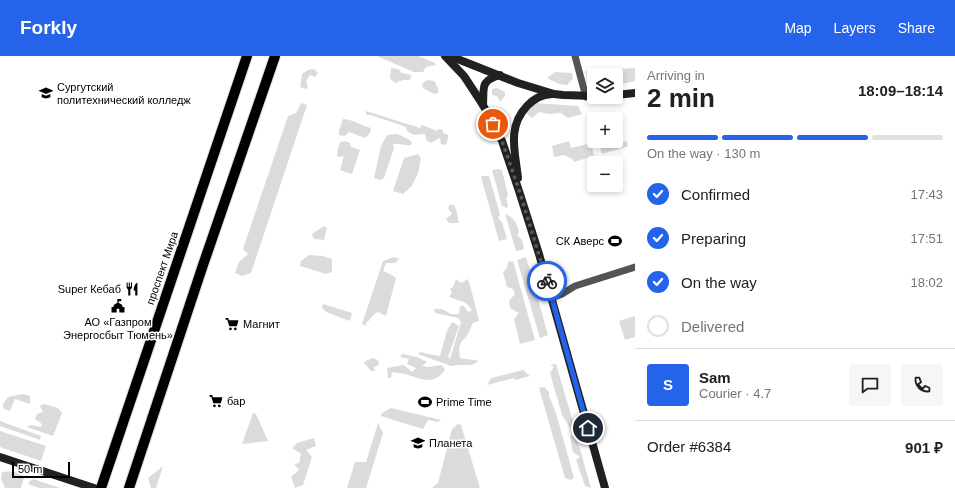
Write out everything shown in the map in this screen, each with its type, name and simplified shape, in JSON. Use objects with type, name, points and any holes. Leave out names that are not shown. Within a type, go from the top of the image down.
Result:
[{"type":"main road","name":"проспект Мира","points":[[101,488],[174,269],[248,56]]},
{"type":"main road","points":[[129,488],[202,268],[275,56]]},
{"type":"main road","points":[[445,56],[464,76],[483,105],[502,141],[519,190],[605,488]]},
{"type":"main road","points":[[450,56],[524,85],[554,94],[587,96]]},
{"type":"main road","points":[[483,105],[483,88],[486,82],[493,77],[500,75]]},
{"type":"main road","points":[[623,94],[635,93]]},
{"type":"main road","points":[[519,190],[514,140],[516,122],[522,111],[530,102],[543,95],[554,94]]},
{"type":"main road","points":[[0,457],[94,488]]},
{"type":"street","points":[[576,56],[587,87]]},
{"type":"street","points":[[551,298],[562,294],[575,286],[635,267]]},
{"type":"shaded area","points":[[377,56],[418,56],[435,63],[436,65],[426,67],[423,72],[414,72]]},
{"type":"shaded area","points":[[391,68],[398,69],[402,73],[411,75],[411,78],[409,80],[403,80],[395,83],[390,78]]},
{"type":"shaded area","points":[[635,68],[635,81],[623,84],[623,69]]},
{"type":"shaded area","points":[[314,69],[318,73],[315,77],[310,75],[306,81],[308,86],[306,89],[300,87],[302,74],[308,70]]},
{"type":"shaded area","points":[[555,72],[572,73],[573,79],[567,85],[559,84],[547,78]]},
{"type":"shaded area","points":[[427,80],[434,81],[438,88],[438,93],[434,94],[423,88],[422,84]]},
{"type":"shaded area","points":[[497,88],[505,92],[505,96],[500,102],[497,96],[492,95],[492,89]]},
{"type":"shaded area","points":[[301,103],[307,105],[251,273],[242,276],[235,273],[239,262],[248,254],[243,249],[288,116],[296,113]]},
{"type":"shaded area","points":[[535,103],[578,106],[582,114],[568,118],[561,113],[549,114],[539,112],[532,118],[526,113]]},
{"type":"shaded area","points":[[366,111],[420,128],[422,125],[437,131],[438,129],[443,130],[443,133],[448,135],[446,145],[441,144],[440,138],[431,143],[426,140],[425,134],[414,135],[407,131],[406,127],[371,115],[366,115]]},
{"type":"shaded area","points":[[343,119],[371,128],[370,133],[365,138],[349,132],[345,136],[339,135],[339,130]]},
{"type":"shaded area","points":[[397,134],[412,142],[411,145],[393,144],[394,148],[384,178],[380,180],[374,178],[381,146],[387,135]]},
{"type":"shaded area","points":[[345,141],[350,143],[351,147],[360,150],[352,174],[340,170],[344,155],[342,157],[337,156],[340,142]]},
{"type":"shaded area","points":[[569,141],[571,148],[587,144],[587,148],[592,148],[594,156],[587,156],[587,158],[574,162],[572,159],[564,155],[554,157],[552,146]]},
{"type":"shaded area","points":[[627,141],[628,146],[623,148],[623,142]]},
{"type":"shaded area","points":[[603,148],[622,148],[602,154],[600,149]]},
{"type":"shaded area","points":[[418,154],[421,158],[418,173],[412,186],[403,194],[393,191],[404,158]]},
{"type":"shaded area","points":[[492,170],[502,170],[508,195],[506,199],[508,204],[507,208],[502,206]]},
{"type":"shaded area","points":[[489,176],[500,214],[498,218],[502,222],[507,239],[499,241],[481,177]]},
{"type":"shaded area","points":[[450,204],[455,206],[459,223],[449,223],[446,219],[452,214],[448,208]]},
{"type":"shaded area","points":[[505,214],[511,217],[516,224],[519,232],[517,235],[522,240],[524,248],[522,250],[516,251]]},
{"type":"shaded area","points":[[324,226],[327,228],[324,240],[314,239],[312,234]]},
{"type":"shaded area","points":[[309,255],[323,256],[332,259],[332,272],[326,274],[300,266],[301,261]]},
{"type":"shaded area","points":[[394,257],[399,259],[395,263],[386,263],[383,271],[396,278],[386,316],[378,312],[374,314],[366,323],[366,326],[362,324],[383,261]]},
{"type":"shaded area","points":[[526,257],[548,335],[540,338],[517,260]]},
{"type":"shaded area","points":[[513,261],[535,340],[520,344],[514,319],[519,313],[510,308],[509,301],[515,294],[513,289],[507,287],[503,272],[507,268],[508,262]]},
{"type":"shaded area","points":[[456,279],[461,283],[468,279],[479,321],[473,323],[467,336],[461,342],[459,349],[460,358],[479,361],[472,365],[451,366],[418,354],[421,352],[440,356],[447,331],[452,322],[459,326],[448,357],[450,359],[461,322],[458,318],[435,313],[434,309],[442,309],[451,314],[459,314],[460,306],[464,306],[468,312],[472,310],[466,303],[449,297],[452,293],[450,289],[453,287]]},
{"type":"shaded area","points":[[323,304],[352,313],[350,321],[326,312],[322,308]]},
{"type":"shaded area","points":[[635,316],[635,337],[625,340],[619,321]]},
{"type":"shaded area","points":[[402,354],[417,357],[427,362],[422,366],[429,367],[442,365],[445,370],[441,375],[432,380],[392,372],[391,378],[388,378],[387,368],[404,365],[412,372],[416,368],[407,364],[409,359],[400,357]]},
{"type":"shaded area","points":[[372,358],[378,360],[379,365],[374,367],[375,371],[371,371],[364,363]]},
{"type":"shaded area","points":[[556,364],[574,425],[570,428],[562,415],[550,373],[554,367],[550,365]]},
{"type":"shaded area","points":[[523,370],[530,376],[515,380],[514,378],[487,385],[491,378]]},
{"type":"shaded area","points":[[544,387],[549,392],[549,396],[556,413],[574,478],[571,480],[565,478],[539,388]]},
{"type":"shaded area","points":[[23,394],[30,396],[30,404],[15,399],[10,411],[4,409],[3,404],[8,397]]},
{"type":"shaded area","points":[[44,404],[58,408],[62,413],[53,436],[27,427],[30,425],[41,427],[42,424],[35,419],[37,414],[43,412],[40,406]]},
{"type":"shaded area","points":[[391,408],[441,420],[438,422],[428,420],[423,429],[381,416],[382,413]]},
{"type":"shaded area","points":[[253,413],[256,414],[268,441],[242,444]]},
{"type":"shaded area","points":[[0,421],[41,436],[40,440],[0,426]]},
{"type":"shaded area","points":[[378,423],[383,433],[366,488],[347,488],[355,462],[366,462]]},
{"type":"shaded area","points":[[458,424],[461,425],[480,488],[432,488],[438,483],[452,429]]},
{"type":"shaded area","points":[[0,431],[46,446],[41,461],[0,447]]},
{"type":"shaded area","points":[[576,435],[591,488],[585,486],[576,460],[580,457],[573,452],[570,436]]},
{"type":"shaded area","points":[[314,438],[316,446],[306,450],[312,457],[303,485],[295,488],[291,477],[299,470],[294,464],[299,463],[301,454],[292,448],[297,443]]},
{"type":"shaded area","points":[[163,466],[156,488],[151,488],[148,478]]},
{"type":"shaded area","points":[[2,472],[14,472],[20,474],[24,478],[21,488],[5,488],[1,479]]},
{"type":"shaded area","points":[[33,479],[60,488],[39,488],[28,484]]},
{"type":"way so far","points":[[493,124],[502,141],[519,190],[547,281]]},
{"type":"place","name":"Сургутский политехнический колледж","points":[[46,93]]},
{"type":"place","name":"СК Аверс","points":[[615,241]]},
{"type":"place","name":"Super Кебаб","points":[[132,289]]},
{"type":"place","name":"АО «Газпром Энергосбыт Тюмень»","points":[[118,306]]},
{"type":"place","name":"Магнит","points":[[232,324]]},
{"type":"place","name":"бар","points":[[216,401]]},
{"type":"place","name":"Prime Time","points":[[425,402]]},
{"type":"place","name":"Планета","points":[[418,443]]},
{"type":"route","points":[[547,281],[588,428]]}]
